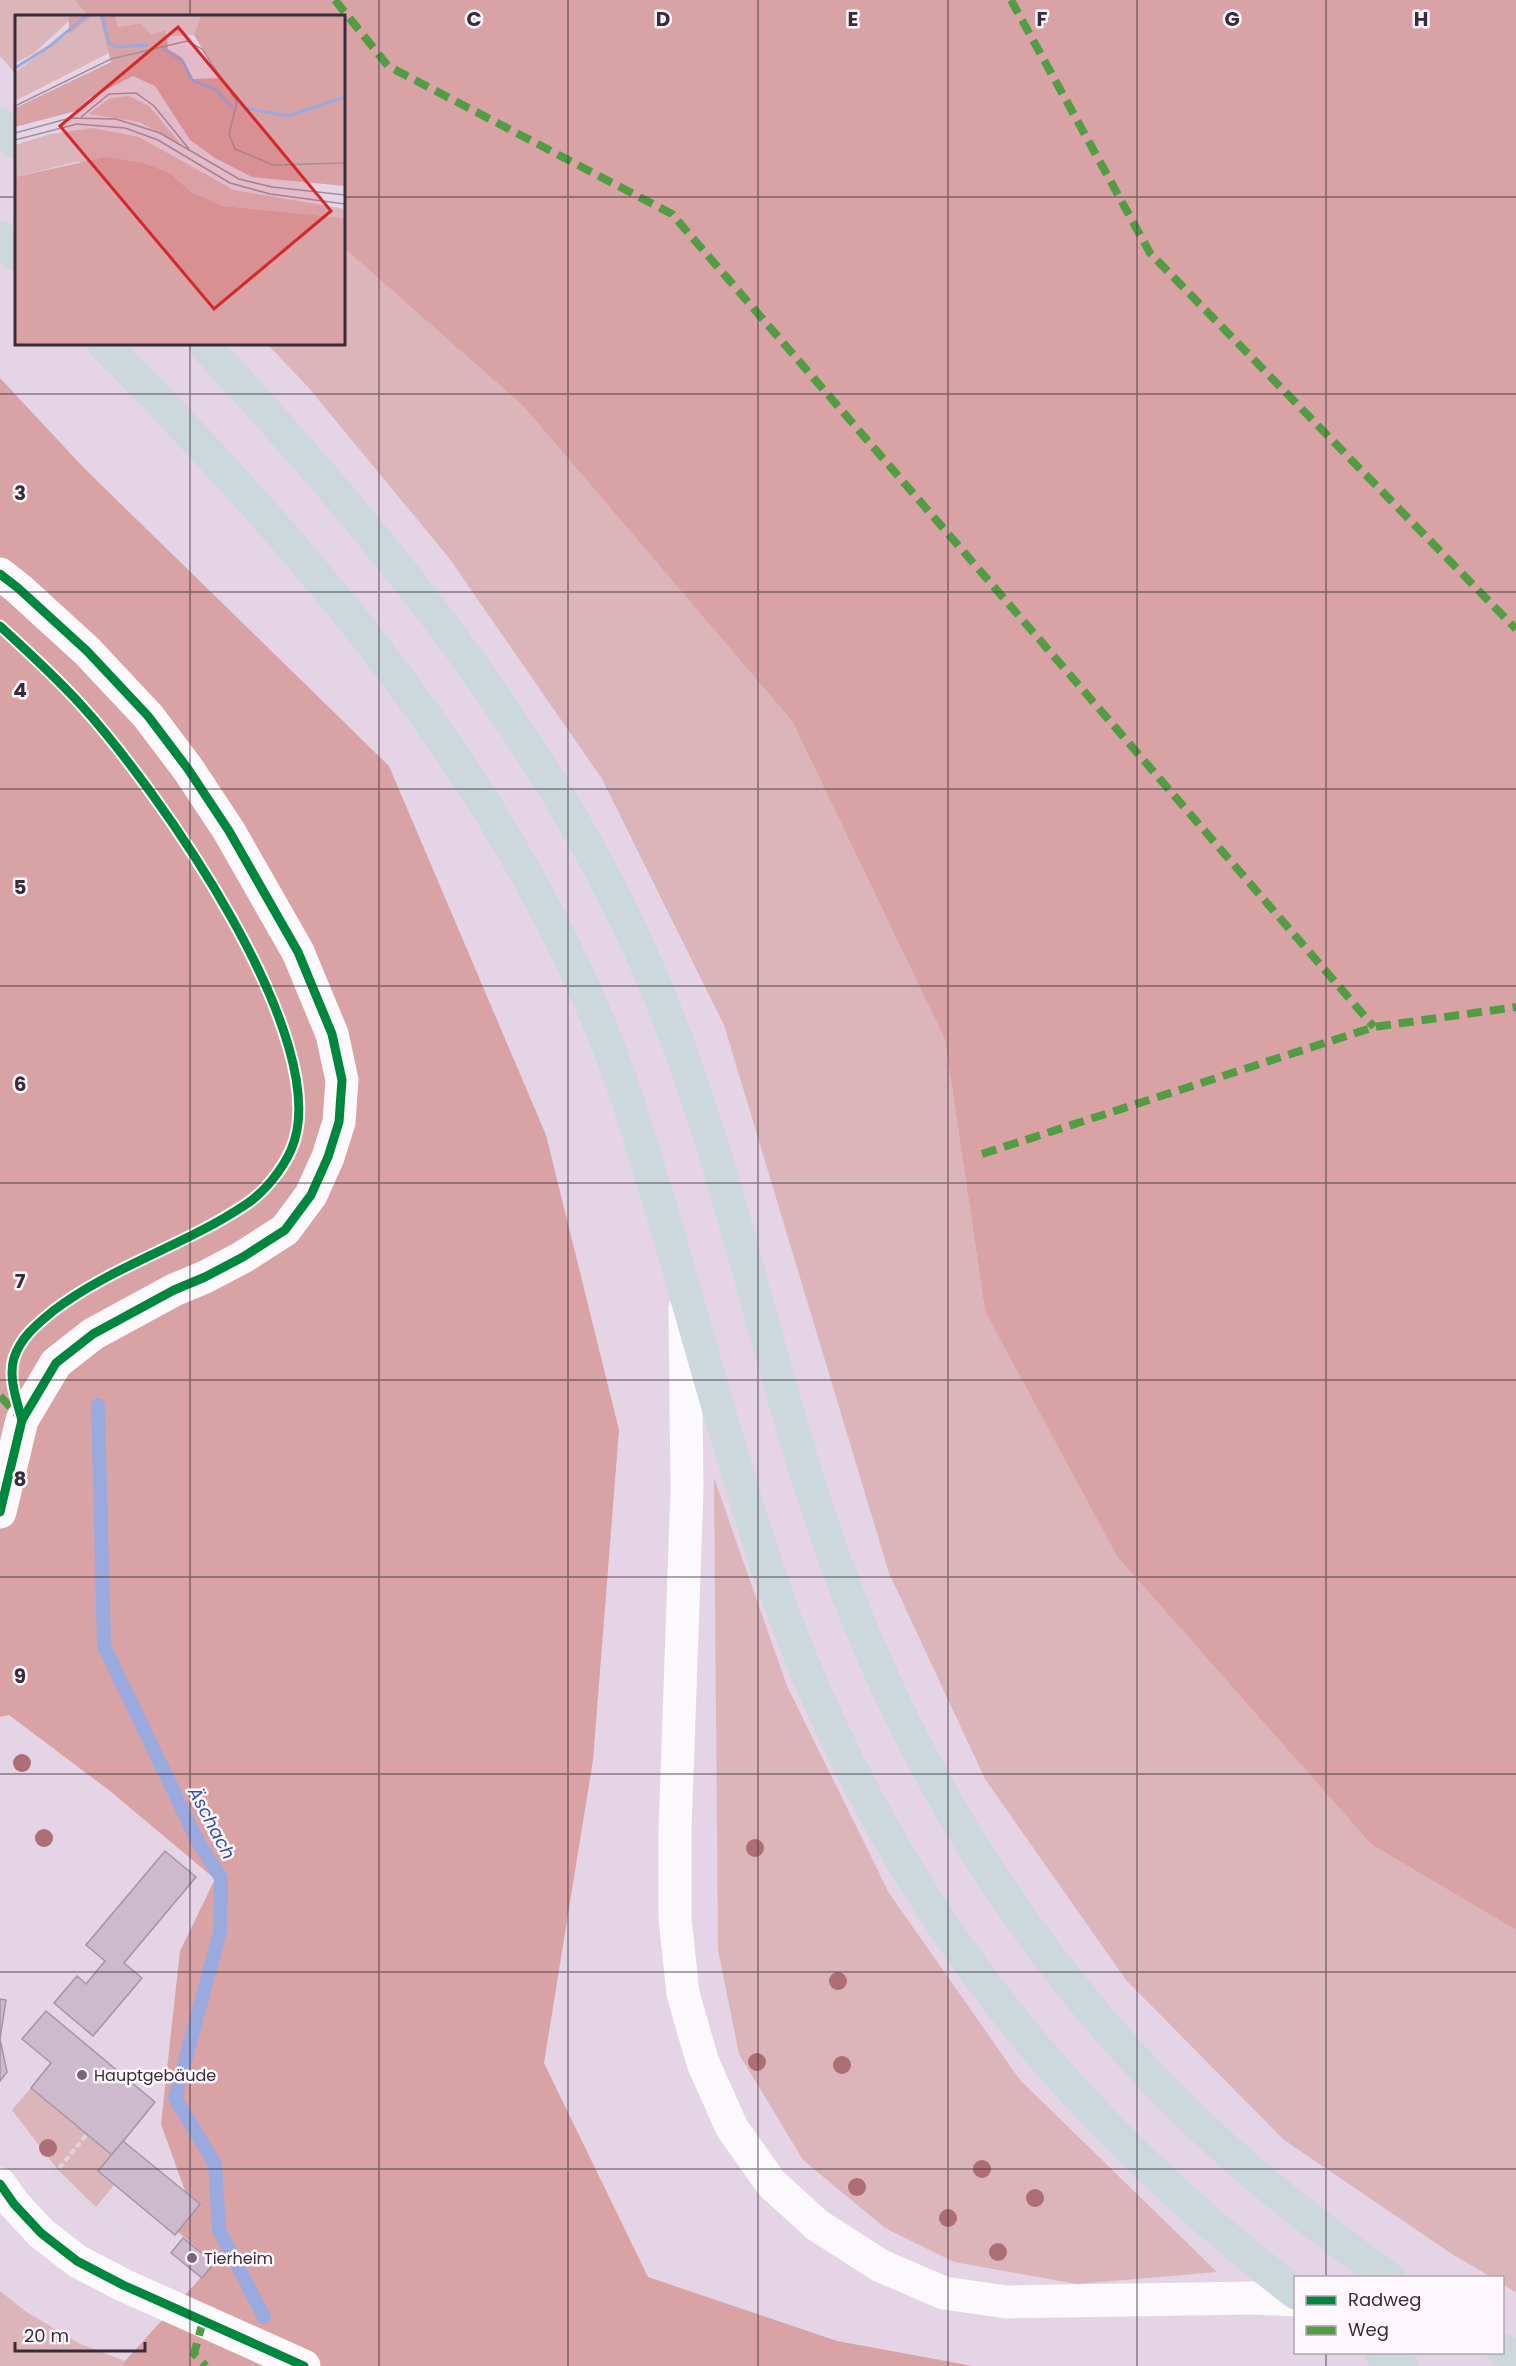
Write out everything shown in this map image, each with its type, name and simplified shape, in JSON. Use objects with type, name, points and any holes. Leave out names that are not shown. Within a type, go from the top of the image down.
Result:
[{"type":"highway","points":[[0,124],[15,141]]},
{"type":"highway","points":[[0,237],[15,253]]},
{"type":"highway","points":[[105,345],[258,507],[304,558],[375,644],[439,733],[501,830],[555,928],[602,1031],[641,1140],[758,1539],[808,1676],[856,1777],[911,1875],[974,1969],[1047,2061],[1123,2143],[1203,2218],[1294,2291]]},
{"type":"highway","points":[[205,345],[316,467],[468,660],[536,761],[594,857],[647,965],[689,1074],[724,1186],[788,1413],[825,1532],[864,1639],[916,1746],[971,1845],[1038,1944],[1113,2037],[1202,2128],[1284,2200],[1388,2276]]},
{"type":"highway","points":[[1384,2354],[1402,2366]]},
{"type":"street","points":[[0,574],[87,651],[148,716],[188,769],[240,850],[298,952],[332,1034],[342,1080],[339,1122],[328,1157],[311,1196],[285,1230],[243,1257],[206,1277],[174,1290],[93,1334],[56,1363],[22,1420],[0,1512]]},
{"type":"street","points":[[684,1289],[687,1490],[675,1831],[675,1918],[683,1994],[703,2063],[732,2128],[771,2183],[817,2225],[880,2266],[944,2293],[1006,2302],[1254,2298],[1294,2300]]},
{"type":"street","points":[[0,2184],[14,2204],[40,2233],[77,2261],[123,2285],[304,2366]]},
{"type":"path","points":[[96,722],[163,808]]},
{"type":"path","points":[[254,960],[265,981]]},
{"type":"path","points":[[280,1018],[296,1074],[298,1116]]},
{"type":"path","points":[[152,1254],[246,1204],[271,1181]]},
{"type":"path","points":[[75,1296],[142,1259]]},
{"type":"path","points":[[87,2134],[57,2171],[119,2232]]},
{"type":"shaded area","points":[[0,0],[74,0],[88,15],[15,15],[15,73],[0,56]]},
{"type":"shaded area","points":[[74,0],[1516,0],[1516,1930],[1372,1845],[1117,1556],[985,1311],[945,1040],[792,721],[523,406],[345,249],[345,15],[88,15]]},
{"type":"shaded area","points":[[345,249],[523,406],[792,721],[945,1040],[985,1311],[1372,1845],[1516,1930],[1516,2293],[1504,2285],[1504,2276],[1489,2276],[1452,2254],[1284,2140],[1126,1980],[985,1779],[889,1573],[724,1025],[602,779],[449,558],[308,387],[268,345],[345,345]]},
{"type":"shaded area","points":[[0,378],[84,468],[389,766],[546,1135],[619,1430],[593,1760],[544,2063],[648,2277],[837,2341],[973,2366],[123,2366],[125,2361],[214,2263],[177,2231],[200,2204],[185,2191],[161,2124],[180,1951],[215,1879],[110,1791],[9,1715],[0,1717]]},
{"type":"shaded area","points":[[714,1478],[787,1686],[889,1893],[1020,2080],[1217,2272],[1077,2284],[954,2262],[885,2228],[803,2160],[739,2054],[718,1950]]},
{"type":"shaded area","points":[[31,2088],[112,2155],[98,2171],[114,2185],[96,2207],[58,2170],[12,2110]]},
{"type":"shaded area","points":[[0,2291],[25,2311],[78,2343],[125,2361],[123,2366],[0,2366]]},
{"type":"building","points":[[165,1851],[196,1877],[124,1963],[142,1978],[93,2036],[54,2003],[77,1976],[86,1984],[105,1961],[86,1945]]},
{"type":"building","points":[[0,1999],[6,2000],[0,2039]]},
{"type":"building","name":"Hauptgebäude","points":[[46,2011],[155,2102],[112,2155],[31,2088],[51,2063],[22,2039]]},
{"type":"building","points":[[0,2039],[7,2072],[0,2081]]},
{"type":"building","points":[[123,2141],[200,2204],[175,2235],[98,2171]]},
{"type":"building","name":"Tierheim","points":[[183,2238],[214,2263],[202,2278],[171,2253]]},
{"type":"waterway","name":"Äschach","points":[[98,1405],[104,1646],[197,1840],[221,1878],[220,1932],[175,2098],[215,2164],[219,2230],[264,2317]]},
{"type":"marked path","points":[[335,0],[388,66],[672,214],[1374,1027]]},
{"type":"marked path","points":[[1011,0],[1150,253],[1516,629]]},
{"type":"marked path","points":[[982,1154],[1374,1027],[1516,1007]]},
{"type":"marked path","points":[[0,1396],[18,1415]]},
{"type":"marked path","points":[[203,2321],[194,2354],[206,2366]]},
{"type":"cycle path","points":[[0,574],[87,651],[148,716],[188,769],[229,831],[298,952],[332,1034],[342,1080],[339,1122],[328,1157],[311,1195],[285,1230],[243,1257],[174,1290],[93,1334],[56,1363],[22,1420],[0,1512]]},
{"type":"cycle path","points":[[0,626],[82,706],[151,793],[192,853],[231,917],[265,983],[289,1046],[299,1103],[291,1150],[272,1180],[252,1200],[198,1233],[99,1281],[53,1311],[30,1332],[17,1351],[12,1366],[14,1389],[22,1420]]},
{"type":"cycle path","points":[[0,2184],[14,2204],[41,2233],[77,2261],[123,2285],[304,2366]]},
{"type":"place","name":"Hauptgebäude","points":[[82,2075]]},
{"type":"place","name":"Tierheim","points":[[192,2258]]}]
